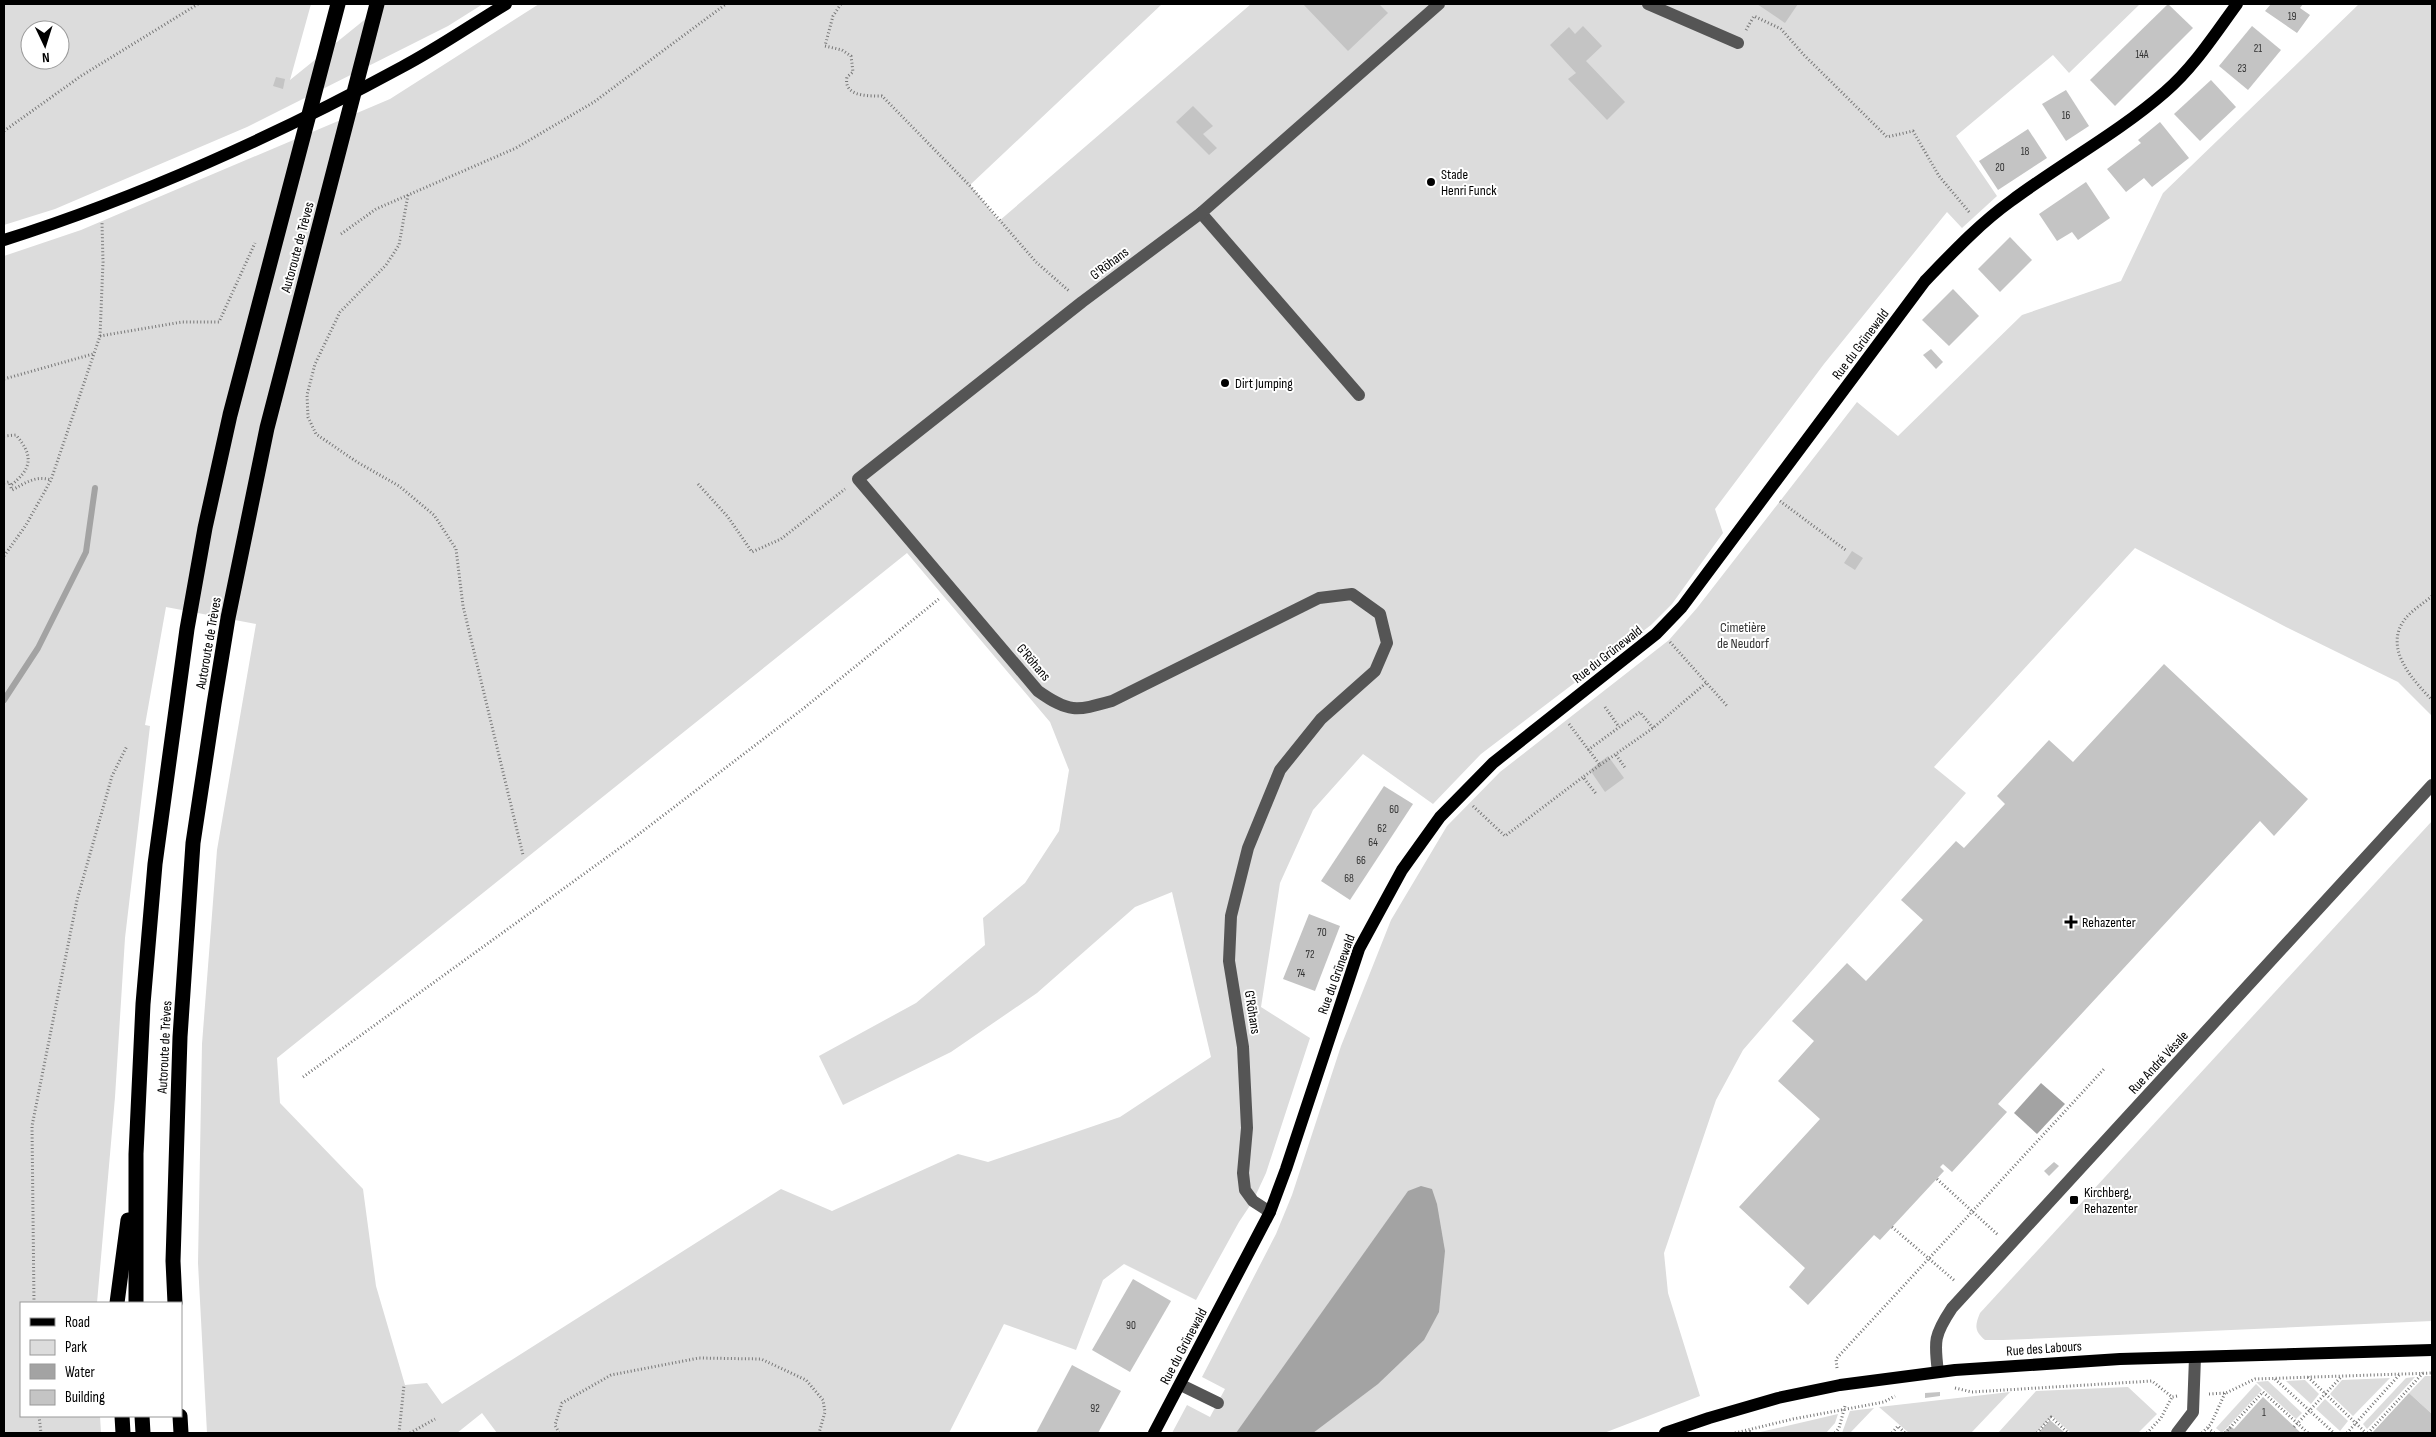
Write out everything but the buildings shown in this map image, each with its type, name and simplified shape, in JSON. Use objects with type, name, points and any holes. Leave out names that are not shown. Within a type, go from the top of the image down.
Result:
[{"type":"highway","name":"Autoroute de Trèves","points":[[136,1302],[136,1154],[143,1004],[155,864],[178,698],[205,528],[230,415],[338,4]]},
{"type":"highway","name":"Autoroute de Trèves","points":[[175,1302],[173,1260],[180,1037],[193,843],[214,704],[228,618],[267,428],[377,4]]},
{"type":"highway","points":[[117,1302],[136,1154]]},
{"type":"highway","points":[[122,1417],[123,1433]]},
{"type":"highway","points":[[142,1417],[143,1433]]},
{"type":"highway","points":[[180,1417],[181,1433]]},
{"type":"main road","points":[[4,240],[102,205],[211,160],[321,109],[404,66],[506,4]]},
{"type":"main road","name":"Rue du Grünewald","points":[[1154,1433],[1270,1212],[1359,949],[1402,870],[1440,816],[1493,763],[1656,634],[1682,607],[1925,281],[1980,224],[2011,200],[2125,124],[2167,91],[2201,54],[2237,4]]},
{"type":"main road","name":"Rue des Labours","points":[[1665,1433],[1778,1398],[1840,1385],[1938,1372],[2033,1364],[2432,1350]]},
{"type":"street","name":"G'Röhans","points":[[1270,1212],[1253,1200],[1245,1190],[1243,1173],[1247,1128],[1243,1047],[1229,961],[1231,916],[1248,848],[1280,770],[1321,719],[1375,671],[1387,642],[1380,614],[1352,594],[1319,598],[1112,701],[1085,709],[1060,707],[1038,691],[858,479],[1082,302],[1201,212],[1439,4]]},
{"type":"street","points":[[1648,4],[1738,43]]},
{"type":"street","points":[[1201,212],[1359,395]]},
{"type":"street","name":"Rue André Vésale","points":[[1938,1372],[1935,1349],[1938,1329],[1952,1308],[2432,785]]},
{"type":"street","points":[[2176,1433],[2193,1412],[2195,1357]]},
{"type":"street","points":[[1180,1385],[1218,1403]]},
{"type":"path","points":[[4,131],[81,76],[198,4]]},
{"type":"path","points":[[341,234],[376,209],[516,148],[594,102],[726,4]]},
{"type":"path","points":[[841,4],[833,16],[825,46],[842,50],[851,56],[853,72],[847,77],[846,81],[850,88],[859,96],[882,96],[970,186],[1036,262],[1082,302]]},
{"type":"path","points":[[1738,43],[1754,16],[1781,29],[1804,55],[1887,137],[1913,131],[1939,176],[1980,224]]},
{"type":"path","points":[[408,195],[399,245],[386,265],[340,312],[315,364],[307,395],[308,417],[316,434],[357,462],[399,486],[434,515],[456,549],[463,606],[523,855]]},
{"type":"path","points":[[4,556],[26,525],[51,480],[100,336],[103,262],[102,205]]},
{"type":"path","points":[[100,336],[182,322],[219,322]]},
{"type":"path","points":[[5,377],[93,354]]},
{"type":"path","points":[[4,436],[16,435],[29,456],[28,466],[20,478],[10,486]]},
{"type":"path","points":[[4,483],[9,482],[12,490],[41,477],[51,480]]},
{"type":"path","points":[[698,484],[728,517],[752,552],[781,539],[858,479]]},
{"type":"path","points":[[1781,501],[1848,551]]},
{"type":"path","points":[[303,1077],[635,837],[811,702],[952,588]]},
{"type":"path","points":[[2432,596],[2405,619],[2396,641],[2402,663],[2432,700]]},
{"type":"path","points":[[1656,634],[1668,640],[1728,707]]},
{"type":"path","points":[[1462,795],[1505,836],[1583,776],[1654,728],[1706,683]]},
{"type":"path","points":[[1606,708],[1620,727]]},
{"type":"path","points":[[1559,711],[1600,765]]},
{"type":"path","points":[[1588,750],[1640,712],[1654,728]]},
{"type":"path","points":[[34,1302],[32,1126],[77,900],[112,776],[127,746]]},
{"type":"path","points":[[1616,755],[1626,769]]},
{"type":"path","points":[[1583,776],[1597,795]]},
{"type":"path","points":[[1835,1433],[1839,1428],[1845,1408],[1836,1359],[2104,1069]]},
{"type":"path","points":[[1936,1179],[2010,1245]]},
{"type":"path","points":[[1892,1226],[1967,1292]]},
{"type":"path","points":[[559,1433],[555,1425],[562,1403],[612,1375],[699,1358],[761,1359],[806,1380],[823,1400],[825,1412],[818,1433]]},
{"type":"path","points":[[2308,1377],[2367,1433],[2424,1373]]},
{"type":"path","points":[[1954,1388],[1972,1392],[2152,1381],[2172,1397],[2226,1393],[2255,1379],[2432,1373]]},
{"type":"path","points":[[2346,1433],[2400,1374]]},
{"type":"path","points":[[2296,1425],[2342,1376]]},
{"type":"path","points":[[2274,1379],[2334,1433]]},
{"type":"path","points":[[398,1433],[404,1385]]},
{"type":"path","points":[[2225,1433],[2263,1392],[2296,1425],[2308,1433]]},
{"type":"path","points":[[2202,1433],[2208,1428],[2226,1393]]},
{"type":"path","points":[[1735,1433],[1749,1432],[1845,1408],[1884,1402],[1899,1394]]},
{"type":"path","points":[[2147,1433],[2161,1418],[2172,1397]]},
{"type":"path","points":[[39,1417],[41,1433]]},
{"type":"path","points":[[2036,1433],[2051,1418],[2068,1433]]},
{"type":"path","points":[[410,1433],[435,1419]]},
{"type":"path","points":[[1892,1433],[1898,1426],[1905,1433]]},
{"type":"path","points":[[2208,1428],[2214,1433]]},
{"type":"green space","points":[[4,4],[311,4],[290,80],[384,4],[483,4],[448,26],[247,127],[55,209],[4,225]]},
{"type":"green space","points":[[539,4],[1162,4],[970,185],[999,221],[1251,4],[2140,4],[2069,73],[2053,55],[1956,136],[1997,196],[1962,228],[1947,212],[1824,364],[1715,509],[1723,533],[1672,604],[1651,625],[1481,754],[1433,804],[1363,754],[1313,810],[1280,883],[1261,1007],[1310,1038],[1266,1173],[1253,1201],[1239,1222],[1196,1300],[1124,1264],[1103,1280],[1076,1350],[1004,1324],[949,1433],[497,1433],[482,1413],[457,1433],[207,1433],[198,1263],[202,1044],[217,850],[256,624],[166,607],[145,725],[150,726],[125,938],[115,1097],[97,1302],[20,1302],[20,1417],[100,1417],[101,1433],[4,1433],[4,256],[81,230],[390,99]],"holes":[[[907,553],[1050,722],[1069,770],[1059,831],[1025,883],[983,918],[985,945],[916,1003],[819,1056],[843,1105],[951,1052],[1037,993],[1135,907],[1172,892],[1211,1057],[1120,1117],[988,1162],[958,1154],[832,1211],[781,1189],[442,1404],[427,1383],[405,1385],[376,1286],[363,1189],[280,1103],[277,1058]]]},
{"type":"green space","name":"Cimetière de Neudorf","points":[[2359,4],[2432,4],[2432,716],[2398,682],[2286,627],[2135,548],[1934,767],[1966,793],[1743,1050],[1716,1100],[1664,1253],[1668,1293],[1700,1396],[1604,1433],[1172,1433],[1187,1405],[1210,1417],[1225,1389],[1202,1377],[1276,1234],[1292,1195],[1341,1046],[1391,920],[1447,826],[1500,772],[1669,640],[1697,608],[1857,402],[1898,436],[2022,315],[2121,281],[2163,193]]},
{"type":"green space","points":[[2432,821],[2432,1321],[1985,1340],[1976,1328],[1980,1313]]},
{"type":"green space","points":[[2425,1376],[2432,1376],[2432,1414],[2409,1393]]},
{"type":"green space","points":[[2415,1377],[2367,1429],[2363,1424],[2406,1378]]},
{"type":"green space","points":[[2390,1378],[2353,1416],[2330,1394],[2342,1380]]},
{"type":"green space","points":[[2305,1380],[2319,1394],[2311,1404],[2286,1381]]},
{"type":"green space","points":[[2268,1381],[2302,1413],[2296,1419],[2256,1382]]},
{"type":"green space","points":[[2256,1384],[2262,1390],[2222,1433],[2216,1428]]},
{"type":"green space","points":[[2128,1387],[2157,1414],[2138,1433],[2071,1433],[2052,1416],[2036,1433],[1998,1433],[2036,1391]]},
{"type":"green space","points":[[2010,1392],[1971,1433],[1909,1433],[1879,1407]]},
{"type":"green space","points":[[2325,1399],[2348,1421],[2340,1431],[2316,1409]]},
{"type":"green space","points":[[1874,1408],[1850,1433],[1842,1433],[1850,1411]]},
{"type":"green space","points":[[1838,1414],[1835,1423],[1826,1433],[1756,1433]]},
{"type":"water","points":[[2041,1083],[2065,1104],[2037,1134],[2014,1113]]},
{"type":"water","points":[[1421,1186],[1432,1189],[1437,1204],[1445,1251],[1439,1312],[1424,1340],[1378,1384],[1313,1433],[1236,1433],[1408,1191]]},
{"type":"waterway","points":[[4,700],[38,648],[86,552],[95,488]]},
{"type":"place","name":"Stade Henri Funck","points":[[1431,182]]},
{"type":"place","name":"Dirt Jumping","points":[[1225,383]]},
{"type":"place","name":"Rehazenter","points":[[2071,922]]},
{"type":"place","name":"Kirchberg, Rehazenter","points":[[2074,1200]]}]
